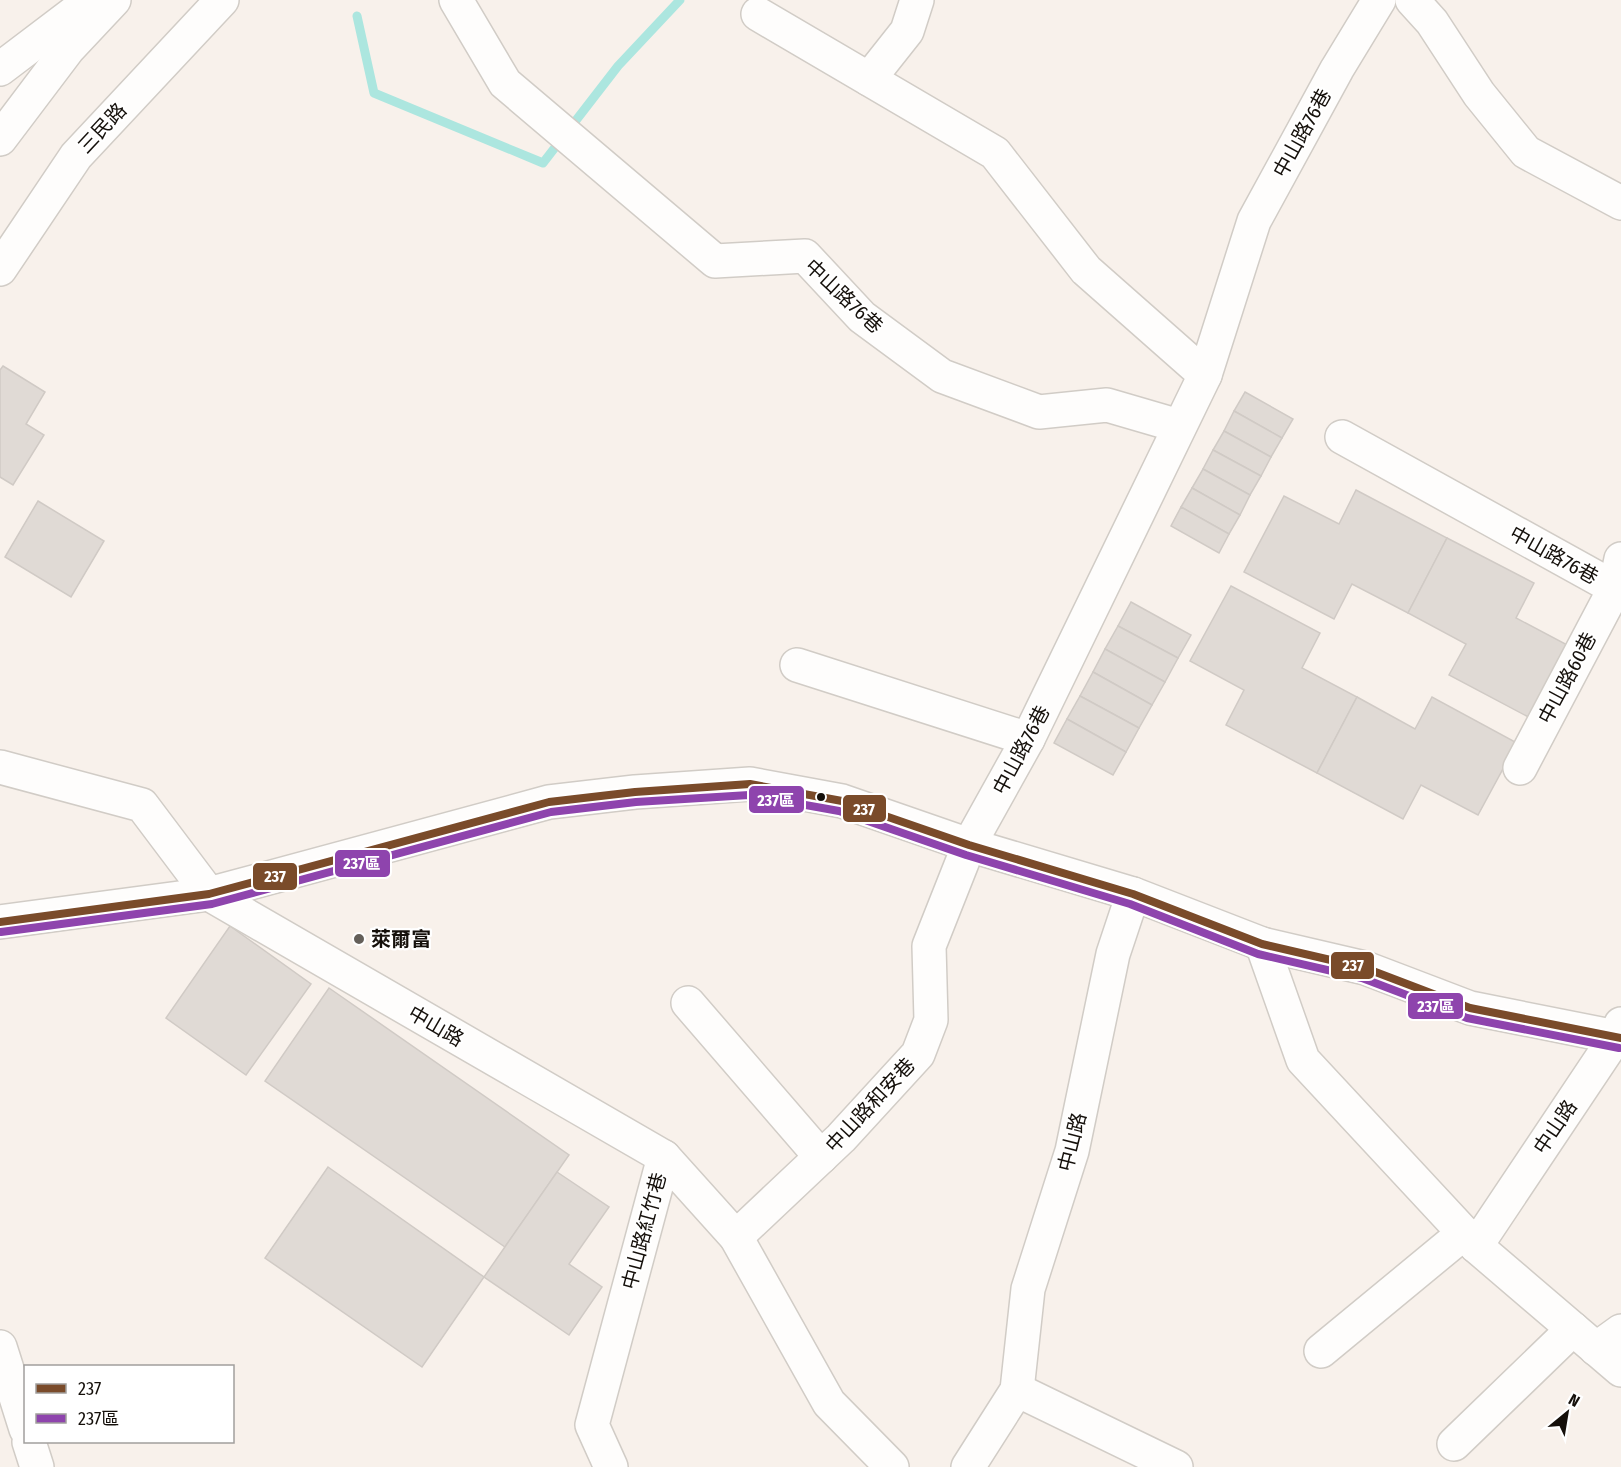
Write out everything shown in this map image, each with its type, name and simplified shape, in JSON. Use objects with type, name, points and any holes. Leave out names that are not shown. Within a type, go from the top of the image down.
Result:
[{"type":"street","points":[[0,69],[91,0]]},
{"type":"street","points":[[0,139],[68,49],[114,0]]},
{"type":"street","name":"三民路","points":[[0,269],[76,156],[222,0]]},
{"type":"street","name":"中山路76巷","points":[[456,0],[505,83],[715,261],[805,256],[862,317],[942,376],[1039,412],[1107,405],[1179,426]]},
{"type":"street","points":[[869,79],[907,31],[917,0]]},
{"type":"street","name":"中山路76巷","points":[[969,845],[1028,739],[1205,375],[1254,222],[1337,69],[1379,0]]},
{"type":"street","points":[[1412,0],[1432,22],[1479,94],[1526,152],[1621,204]]},
{"type":"street","points":[[758,14],[995,153],[1086,270],[1205,375]]},
{"type":"street","name":"中山路76巷","points":[[1342,437],[1619,579]]},
{"type":"street","name":"中山路60巷","points":[[1520,768],[1619,579]]},
{"type":"street","points":[[797,665],[1028,739]]},
{"type":"street","points":[[0,767],[142,806],[209,894]]},
{"type":"street","name":"中山路","points":[[0,922],[209,894],[549,802],[635,792],[750,784],[842,801],[969,845],[1133,894],[1262,944],[1365,969],[1470,1008],[1619,1034],[1470,1240],[1321,1351]]},
{"type":"street","name":"中山路和安巷","points":[[736,1237],[821,1157],[918,1054],[931,1020],[930,946],[969,845]]},
{"type":"street","name":"中山路","points":[[209,894],[664,1158]]},
{"type":"street","name":"中山路","points":[[968,1467],[1017,1390],[1028,1289],[1072,1151],[1113,954],[1133,894]]},
{"type":"street","points":[[1262,944],[1303,1060],[1470,1240],[1597,1336],[1621,1370]]},
{"type":"street","name":"中山路和安巷","points":[[688,1003],[821,1157]]},
{"type":"street","name":"中山路紅竹巷","points":[[664,1158],[736,1237],[829,1403],[892,1467]]},
{"type":"street","name":"中山路紅竹巷","points":[[611,1467],[592,1425],[664,1158]]},
{"type":"street","points":[[1454,1444],[1597,1336]]},
{"type":"street","points":[[0,1347],[24,1423]]},
{"type":"street","points":[[1017,1390],[1176,1467]]},
{"type":"street","points":[[29,1443],[37,1467]]},
{"type":"building","points":[[3,366],[45,392],[26,424],[44,435],[13,485],[0,477],[0,370]]},
{"type":"building","points":[[1245,392],[1293,419],[1282,438],[1234,411]]},
{"type":"building","points":[[1234,411],[1282,438],[1271,457],[1224,431]]},
{"type":"building","points":[[1224,431],[1271,457],[1261,476],[1213,450]]},
{"type":"building","points":[[1213,450],[1261,476],[1250,495],[1203,469]]},
{"type":"building","points":[[1203,469],[1250,495],[1240,515],[1192,488]]},
{"type":"building","points":[[1192,488],[1240,515],[1229,534],[1181,507]]},
{"type":"building","points":[[1356,490],[1447,538],[1408,613],[1352,584],[1334,619],[1244,572],[1284,496],[1339,524]]},
{"type":"building","points":[[38,501],[104,541],[71,597],[5,557]]},
{"type":"building","points":[[1181,507],[1229,534],[1219,553],[1171,526]]},
{"type":"building","points":[[1447,538],[1534,583],[1516,618],[1573,648],[1534,720],[1449,675],[1466,644],[1408,613]]},
{"type":"building","points":[[1231,586],[1320,633],[1302,668],[1357,697],[1317,773],[1226,725],[1244,690],[1190,661]]},
{"type":"building","points":[[1131,602],[1191,635],[1178,658],[1118,626]]},
{"type":"building","points":[[1118,626],[1178,658],[1165,682],[1105,649]]},
{"type":"building","points":[[1105,649],[1165,682],[1152,705],[1093,672]]},
{"type":"building","points":[[1093,672],[1152,705],[1139,728],[1080,696]]},
{"type":"building","points":[[1080,696],[1139,728],[1126,752],[1067,719]]},
{"type":"building","points":[[1357,697],[1415,729],[1432,697],[1517,743],[1478,815],[1421,785],[1403,819],[1317,773]]},
{"type":"building","points":[[1067,719],[1126,752],[1113,775],[1054,743]]},
{"type":"building","points":[[230,926],[311,984],[246,1075],[166,1018]]},
{"type":"building","points":[[329,988],[569,1155],[505,1247],[265,1081]]},
{"type":"building","points":[[328,1167],[484,1277],[422,1367],[265,1258]]},
{"type":"building","points":[[557,1172],[609,1207],[569,1264],[602,1287],[569,1335],[484,1277]]},
{"type":"waterway","points":[[357,16],[374,93],[543,163],[618,66],[680,0]]},
{"type":"transit line","name":"237","points":[[0,922],[209,894],[549,802],[635,792],[750,784],[842,801],[969,845],[1133,894],[1262,944],[1365,968],[1470,1008],[1621,1038]]},
{"type":"transit line","name":"237區","points":[[1,932],[212,904],[551,812],[636,802],[749,795],[839,811],[966,855],[1130,904],[1258,954],[1362,978],[1467,1018],[1619,1048]]},
{"type":"place","name":"萊爾富","points":[[359,939]]}]
